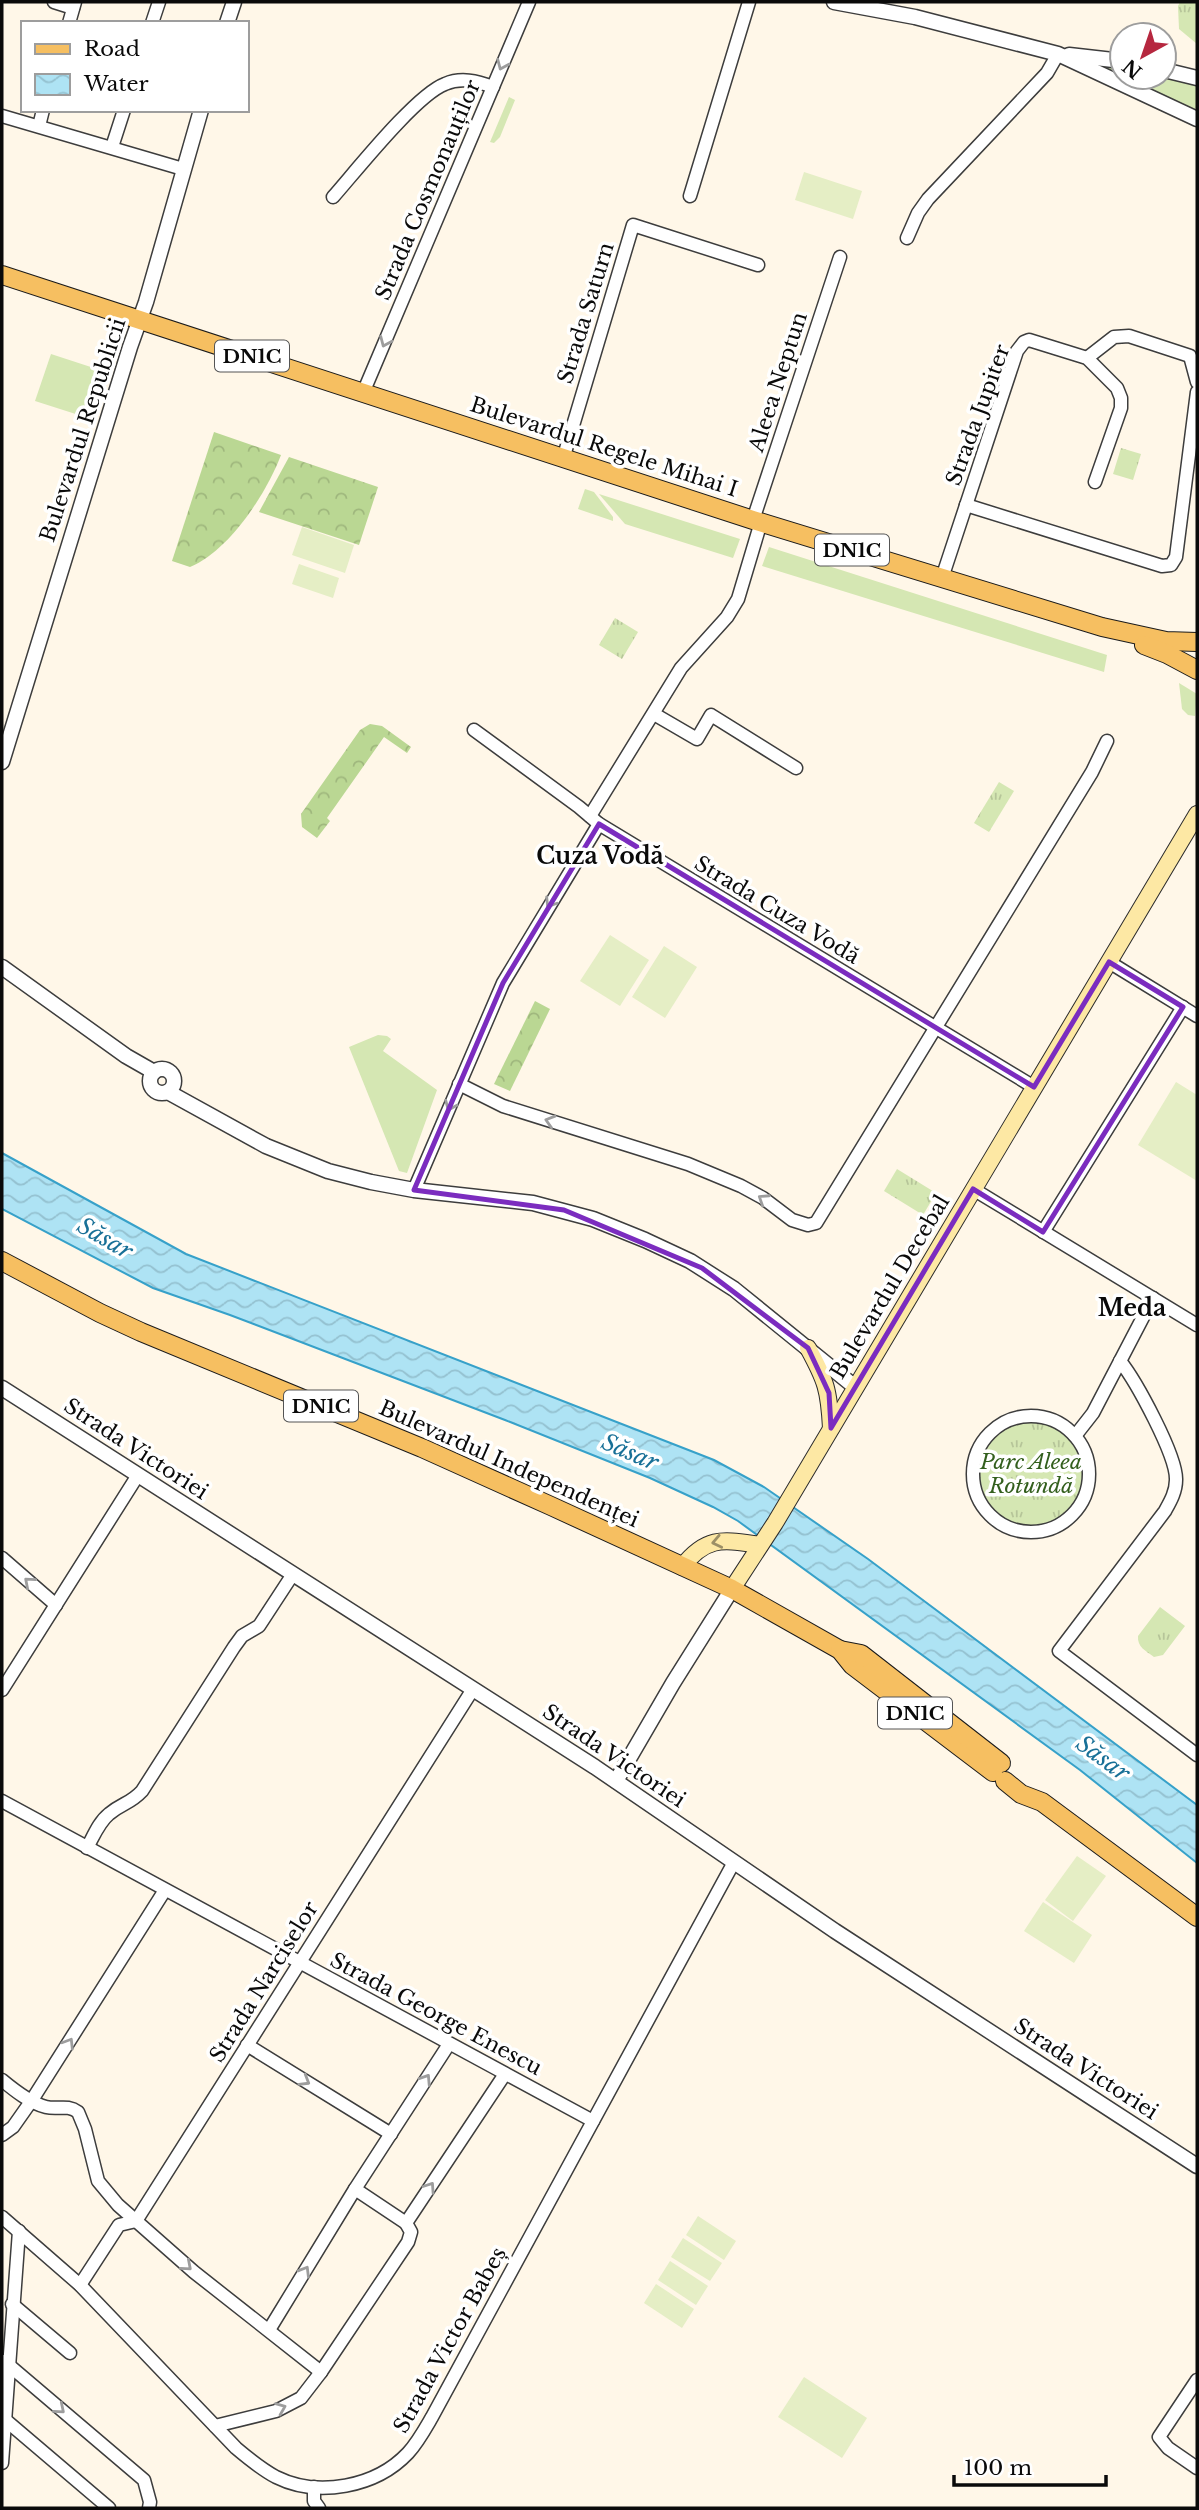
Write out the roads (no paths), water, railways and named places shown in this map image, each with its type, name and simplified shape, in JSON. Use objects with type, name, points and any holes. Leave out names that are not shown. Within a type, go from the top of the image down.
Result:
[{"type":"main road","name":"Bulevardul Regele Mihai I","points":[[2,275],[757,521],[1102,627],[1166,641],[1197,670]]},
{"type":"main road","name":"Bulevardul Regele Mihai I","points":[[1102,627],[1148,646],[1178,650],[1197,640]]},
{"type":"main road","points":[[1178,650],[1197,681]]},
{"type":"main road","name":"Bulevardul Decebal","points":[[733,1589],[1197,814]]},
{"type":"main road","name":"Bulevardul Independenței","points":[[2,1261],[131,1328],[422,1448],[733,1589],[840,1650],[861,1654],[1003,1772],[1021,1794],[1042,1802],[1197,1917]]},
{"type":"main road","points":[[808,1348],[823,1375],[829,1393],[831,1428]]},
{"type":"main road","points":[[682,1567],[693,1553],[717,1541],[729,1540],[760,1545]]},
{"type":"street","points":[[54,2],[74,5]]},
{"type":"street","points":[[153,21],[159,2]]},
{"type":"street","points":[[229,21],[234,2]]},
{"type":"street","name":"Strada Cosmonauților","points":[[363,393],[529,2]]},
{"type":"street","points":[[690,196],[750,2]]},
{"type":"street","points":[[834,2],[915,17],[1058,54],[1108,59]]},
{"type":"street","points":[[1058,54],[1197,119]]},
{"type":"street","points":[[907,238],[918,212],[928,199],[1047,73],[1058,54]]},
{"type":"street","points":[[1178,73],[1197,78]]},
{"type":"street","points":[[333,197],[419,102],[438,87],[463,80],[493,87]]},
{"type":"street","points":[[39,126],[42,112]]},
{"type":"street","points":[[112,147],[123,112]]},
{"type":"street","name":"Bulevardul Republicii","points":[[2,762],[140,321],[200,112]]},
{"type":"street","points":[[2,116],[183,169]]},
{"type":"street","name":"Strada Saturn","points":[[563,459],[633,225],[758,265]]},
{"type":"street","name":"Aleea Neptun","points":[[414,1190],[515,959],[681,668],[716,631],[738,599],[757,521],[840,257]]},
{"type":"street","points":[[1087,358],[1114,337],[1129,337],[1190,356],[1197,382]]},
{"type":"street","name":"Strada Jupiter","points":[[942,578],[1021,345],[1029,340],[1087,358],[1117,388],[1121,408],[1095,482]]},
{"type":"street","points":[[966,505],[1162,566],[1171,565],[1176,557],[1197,392]]},
{"type":"street","points":[[654,714],[696,739],[711,715],[796,768]]},
{"type":"street","name":"Strada Cuza Vodă","points":[[474,730],[594,820],[1034,1087]]},
{"type":"street","points":[[459,1084],[503,1106],[688,1164],[741,1186],[800,1223],[816,1223],[1092,772],[1107,741]]},
{"type":"street","points":[[1109,962],[1197,1016]]},
{"type":"street","points":[[2,967],[152,1077],[155,1091],[161,1093],[171,1089]]},
{"type":"street","points":[[1043,1232],[1183,1007]]},
{"type":"street","points":[[152,1077],[161,1069],[168,1071],[174,1077],[171,1089]]},
{"type":"street","points":[[171,1089],[246,1136],[307,1163],[349,1177],[414,1190],[533,1203],[564,1210],[621,1230],[676,1254],[718,1278],[855,1387]]},
{"type":"street","points":[[973,1189],[1197,1325]]},
{"type":"street","points":[[1074,1436],[1093,1413],[1153,1298]]},
{"type":"street","points":[[1120,1361],[1170,1453],[1176,1479],[1174,1492],[1165,1511],[1059,1651],[1197,1755]]},
{"type":"street","name":"Strada Victoriei","points":[[2,1388],[616,1781],[847,1939],[1197,2166]]},
{"type":"street","points":[[1039,1417],[1059,1423],[1074,1436],[1087,1461],[1089,1480],[1079,1507],[1066,1521],[1040,1532],[1021,1532],[1003,1525],[988,1513],[977,1497],[973,1469],[982,1442],[995,1428],[1012,1419],[1039,1417]]},
{"type":"street","points":[[2,1688],[138,1475]]},
{"type":"street","points":[[2,1558],[55,1605]]},
{"type":"street","points":[[87,1847],[107,1815],[131,1802],[142,1791],[234,1647],[242,1636],[258,1626],[293,1574]]},
{"type":"street","name":"Bulevardul Decebal","points":[[616,1781],[673,1683],[733,1589]]},
{"type":"street","name":"Strada Narciselor","points":[[80,2285],[119,2225],[136,2221],[472,1689]]},
{"type":"street","name":"Strada George Enescu","points":[[2,1801],[593,2121]]},
{"type":"street","name":"Strada Victor Babeș","points":[[2,2217],[80,2285],[236,2448],[265,2471],[286,2481],[314,2487],[353,2484],[379,2474],[400,2460],[420,2437],[734,1862]]},
{"type":"street","points":[[2,2135],[13,2127],[33,2100],[165,1890]]},
{"type":"street","points":[[269,2330],[355,2189],[449,2044]]},
{"type":"street","points":[[247,2045],[391,2134]]},
{"type":"street","points":[[406,2223],[505,2074]]},
{"type":"street","points":[[2,2080],[47,2108],[66,2106],[78,2112],[98,2181],[118,2205],[194,2272],[321,2372]]},
{"type":"street","points":[[215,2426],[288,2407],[301,2398],[408,2242],[411,2232],[406,2223],[355,2189]]},
{"type":"street","points":[[2,2463],[8,2306],[19,2231]]},
{"type":"street","points":[[8,2306],[70,2353]]},
{"type":"street","points":[[5,2362],[144,2480],[150,2501],[149,2508]]},
{"type":"street","points":[[1197,2380],[1159,2437],[1168,2448],[1197,2468]]},
{"type":"street","points":[[3,2418],[109,2508]]},
{"type":"street","points":[[314,2487],[314,2501],[319,2508]]},
{"type":"water","name":"Săsar","points":[[2,1153],[186,1254],[714,1460],[764,1487],[868,1559],[1197,1805],[1197,1863],[1080,1770],[738,1521],[650,1478],[505,1420],[153,1288],[2,1209]]},
{"type":"district","name":"Cuza Vodă","points":[[600,856]]},
{"type":"district","name":"Meda","points":[[1132,1308]]},
{"type":"park label","name":"Parc Aleea Rotundă","points":[[1031,1474]]}]
